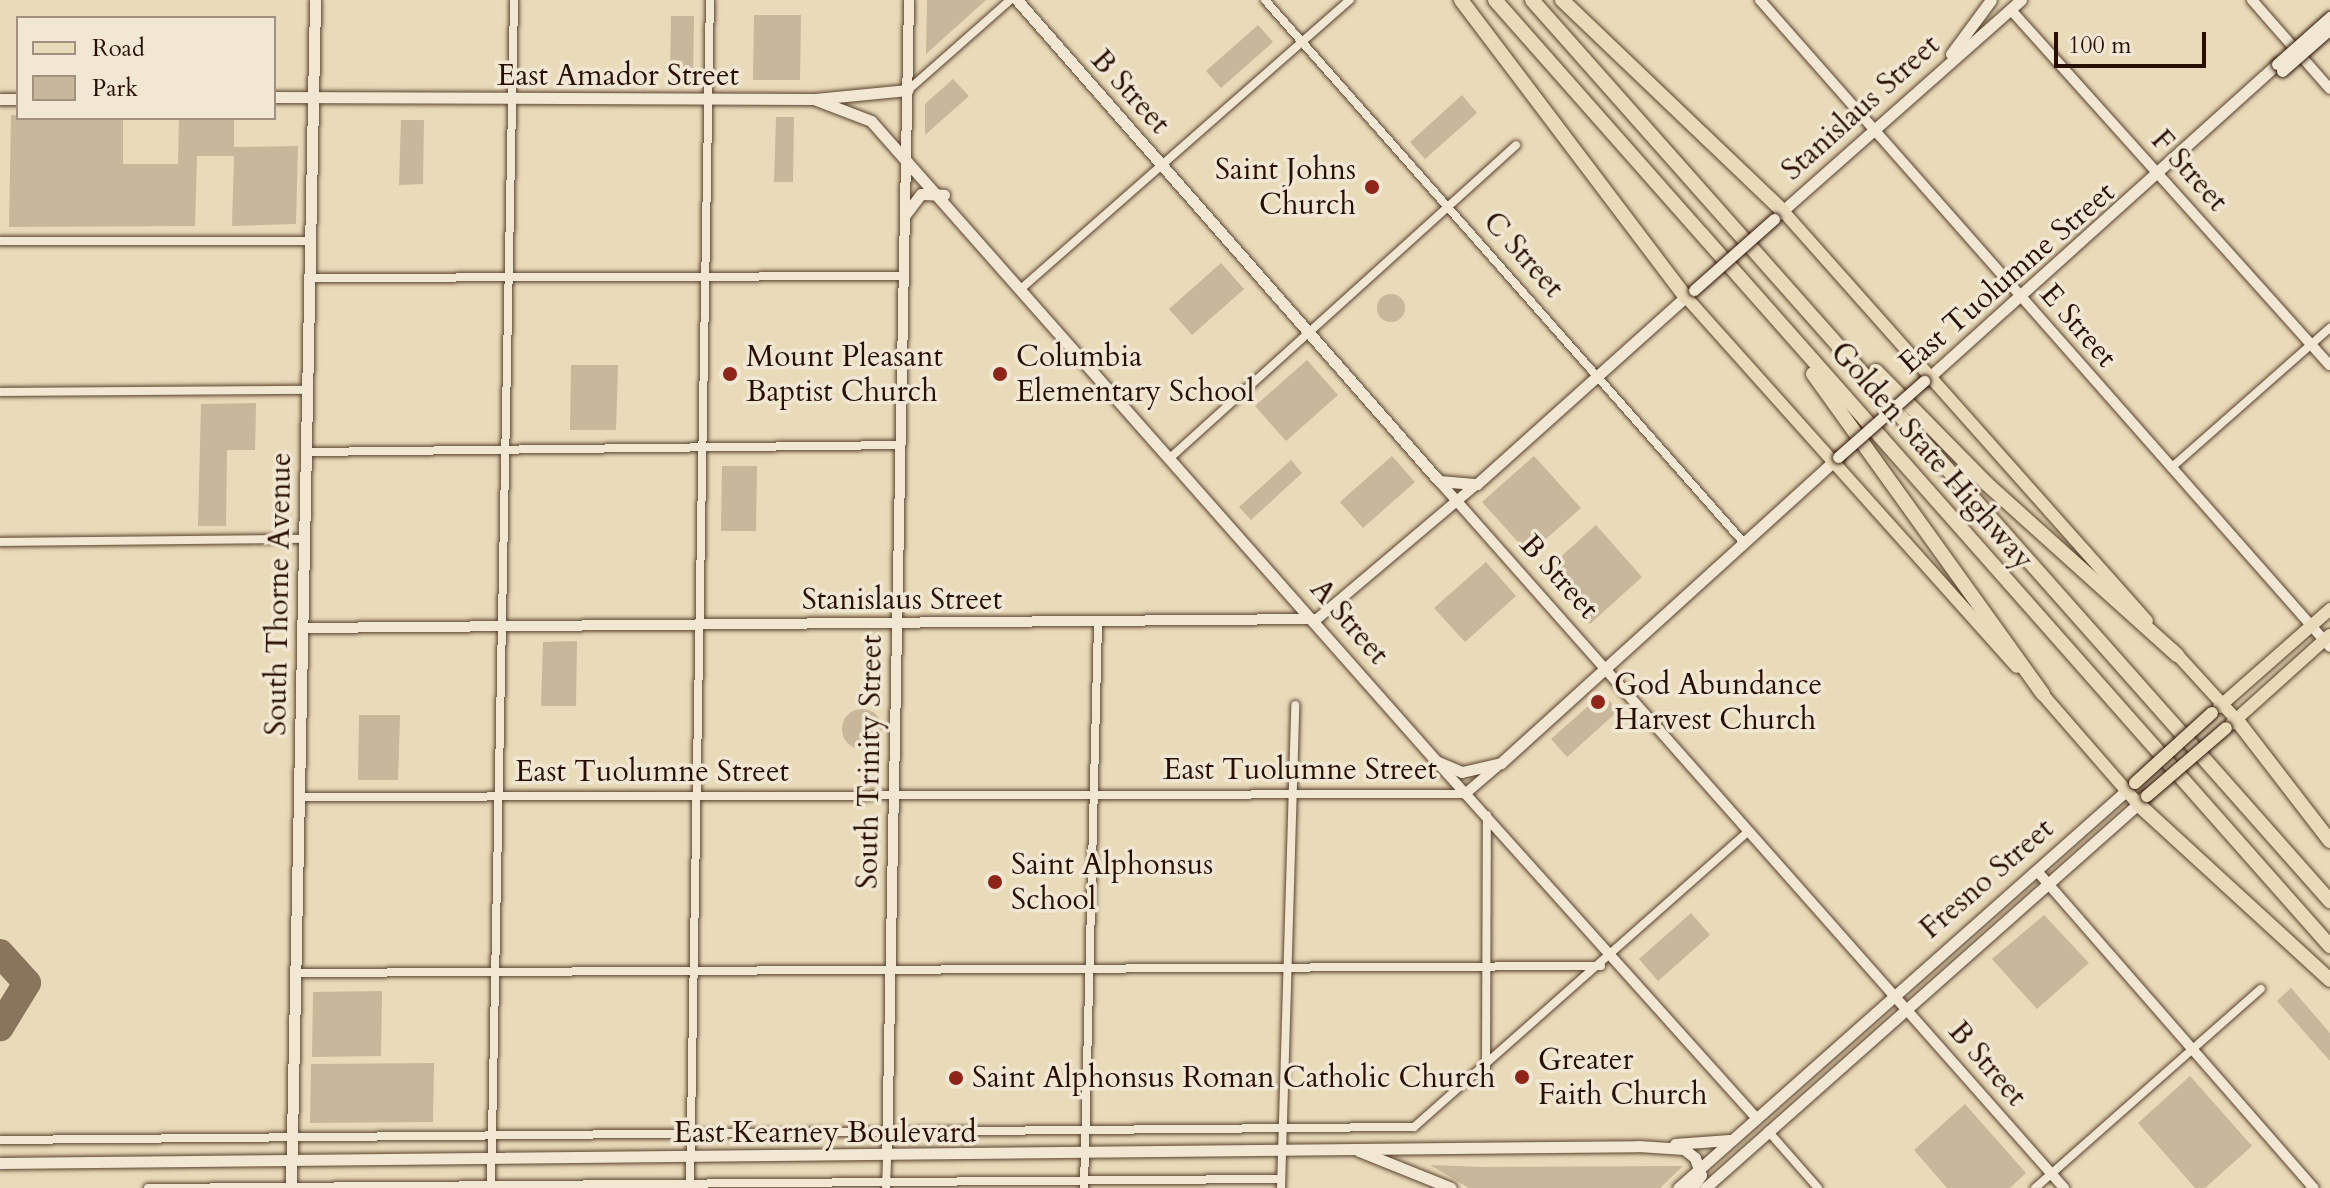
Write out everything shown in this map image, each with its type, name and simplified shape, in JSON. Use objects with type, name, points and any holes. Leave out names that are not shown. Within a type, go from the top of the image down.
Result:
[{"type":"highway","points":[[1461,0],[1690,293]]},
{"type":"highway","name":"Golden State Highway","points":[[1495,0],[2330,946]]},
{"type":"highway","name":"Golden State Highway","points":[[1532,0],[1772,265],[2330,901]]},
{"type":"highway","points":[[1562,0],[1778,215]]},
{"type":"highway","points":[[1772,265],[1987,484],[2177,655]]},
{"type":"highway","points":[[1753,293],[2043,694]]},
{"type":"highway","points":[[2231,724],[2330,841]]},
{"type":"highway","points":[[2142,800],[2330,980]]},
{"type":"main road","name":"South Thorne Avenue","points":[[291,1187],[315,0]]},
{"type":"main road","name":"B Street","points":[[1017,0],[1439,481]]},
{"type":"main road","points":[[1941,68],[1991,0]]},
{"type":"main road","name":"Stanislaus Street","points":[[1477,484],[1873,128],[2021,0]]},
{"type":"main road","name":"East Tuolumne Street","points":[[2280,67],[2330,17]]},
{"type":"main road","name":"East Tuolumne Street","points":[[1501,763],[1835,460],[2268,77],[2330,29]]},
{"type":"main road","points":[[814,99],[908,90]]},
{"type":"main road","name":"East Amador Street","points":[[276,97],[814,99],[871,121],[906,154]]},
{"type":"main road","name":"A Street","points":[[906,154],[1317,619],[1436,761]]},
{"type":"main road","points":[[905,215],[921,194],[944,195]]},
{"type":"main road","points":[[1778,215],[2223,703],[2231,724]]},
{"type":"main road","points":[[1690,293],[2043,694],[2142,800]]},
{"type":"main road","points":[[1439,481],[1477,484]]},
{"type":"main road","name":"Fresno Street","points":[[1678,1188],[2330,609]]},
{"type":"main road","name":"Fresno Street","points":[[1705,1188],[2142,800],[2328,641]]},
{"type":"main road","points":[[1436,761],[1462,772],[1501,763]]},
{"type":"main road","points":[[1638,1146],[1736,1138]]},
{"type":"main road","name":"East Kearney Boulevard","points":[[0,1163],[1282,1153],[1638,1146],[1684,1149],[1701,1167]]},
{"type":"main road","name":"East Kearney Boulevard","points":[[1358,1151],[1451,1188]]},
{"type":"main road","points":[[1692,1188],[1701,1167]]},
{"type":"street","points":[[492,1187],[514,0]]},
{"type":"street","points":[[690,1186],[710,0]]},
{"type":"street","name":"South Trinity Street","points":[[886,1185],[909,0]]},
{"type":"street","points":[[908,90],[1010,0]]},
{"type":"street","name":"C Street","points":[[1265,0],[1744,543]]},
{"type":"street","points":[[1024,286],[1350,0]]},
{"type":"street","name":"E Street","points":[[1760,0],[2171,468],[2328,641]]},
{"type":"street","points":[[2252,0],[2330,89]]},
{"type":"street","name":"F Street","points":[[2011,10],[2330,365]]},
{"type":"street","points":[[1171,457],[1516,145]]},
{"type":"street","points":[[0,241],[310,241]]},
{"type":"street","points":[[309,278],[508,274],[904,276]]},
{"type":"street","points":[[2171,468],[2330,328]]},
{"type":"street","points":[[0,392],[307,390]]},
{"type":"street","points":[[306,452],[701,450],[901,445]]},
{"type":"street","name":"B Street","points":[[1439,481],[1606,666],[2064,1188]]},
{"type":"street","points":[[1317,619],[1477,484]]},
{"type":"street","points":[[0,542],[304,539]]},
{"type":"street","name":"Stanislaus Street","points":[[303,628],[1317,619]]},
{"type":"street","points":[[1084,1184],[1098,623]]},
{"type":"street","points":[[1281,1184],[1295,705]]},
{"type":"street","name":"A Street","points":[[1436,761],[1487,814],[1757,1119]]},
{"type":"street","name":"East Tuolumne Street","points":[[299,797],[1465,794],[1501,763]]},
{"type":"street","points":[[1486,1068],[1484,965],[1487,814]]},
{"type":"street","name":"East Kearney Boulevard","points":[[0,1140],[1406,1128],[1438,1111],[1749,831]]},
{"type":"street","points":[[2037,871],[2314,1188]]},
{"type":"street","points":[[296,973],[1601,966]]},
{"type":"street","points":[[2035,1188],[2261,989]]},
{"type":"street","points":[[1768,1131],[1818,1188]]},
{"type":"street","name":"East Kearney Boulevard","points":[[148,1188],[1281,1184]]},
{"type":"green space","points":[[927,0],[986,0],[926,54]]},
{"type":"green space","points":[[754,15],[801,15],[800,80],[753,80]]},
{"type":"green space","points":[[671,16],[694,16],[693,81],[670,81]]},
{"type":"green space","points":[[1258,25],[1273,42],[1221,88],[1206,71]]},
{"type":"green space","points":[[953,79],[969,96],[925,135],[925,104]]},
{"type":"green space","points":[[1462,95],[1477,113],[1425,159],[1410,142]]},
{"type":"green space","points":[[11,115],[16,115],[16,120],[123,120],[123,164],[178,164],[179,120],[234,120],[234,147],[298,146],[296,224],[232,226],[234,156],[197,156],[195,226],[9,227]]},
{"type":"green space","points":[[776,117],[794,117],[793,182],[774,182]]},
{"type":"green space","points":[[401,120],[424,120],[423,184],[399,185]]},
{"type":"green space","points":[[1221,263],[1244,289],[1192,335],[1169,309]]},
{"type":"green space","points":[[1391,294],[1401,298],[1405,308],[1401,318],[1391,322],[1381,318],[1377,308],[1381,298]]},
{"type":"green space","points":[[1307,360],[1338,395],[1286,441],[1255,406]]},
{"type":"green space","points":[[571,365],[618,365],[616,430],[570,430]]},
{"type":"green space","points":[[256,403],[255,450],[227,450],[226,526],[198,526],[201,404]]},
{"type":"green space","points":[[1392,456],[1415,482],[1363,528],[1340,502]]},
{"type":"green space","points":[[1534,456],[1581,508],[1529,554],[1482,502]]},
{"type":"green space","points":[[1291,460],[1302,473],[1251,520],[1239,507]]},
{"type":"green space","points":[[722,466],[757,466],[756,531],[721,531]]},
{"type":"green space","points":[[1596,525],[1642,577],[1590,624],[1544,572]]},
{"type":"green space","points":[[1486,562],[1516,596],[1465,642],[1434,608]]},
{"type":"green space","points":[[577,641],[576,706],[541,706],[543,642]]},
{"type":"green space","points":[[1603,693],[1618,711],[1567,757],[1551,739]]},
{"type":"green space","points":[[862,709],[876,715],[882,729],[876,743],[862,749],[848,743],[842,729],[848,715]]},
{"type":"green space","points":[[359,715],[400,715],[398,780],[358,780]]},
{"type":"green space","points":[[1691,913],[1710,935],[1658,981],[1639,959]]},
{"type":"green space","points":[[2044,915],[2089,963],[2037,1009],[1992,959]]},
{"type":"green space","points":[[2291,988],[2330,1033],[2330,1061],[2277,1001]]},
{"type":"green space","points":[[382,991],[381,1056],[312,1057],[313,992]]},
{"type":"green space","points":[[434,1063],[433,1122],[310,1123],[311,1064]]},
{"type":"green space","points":[[2190,1076],[2252,1146],[2205,1188],[2195,1188],[2138,1123]]},
{"type":"green space","points":[[1965,1104],[2026,1173],[2010,1188],[1947,1188],[1914,1150]]},
{"type":"green space","points":[[1430,1165],[1683,1166],[1660,1188],[1469,1188]]},
{"type":"taxiway","points":[[0,953],[27,983],[0,1027]]},
{"type":"place","name":"Saint Johns Church","points":[[1372,187]]},
{"type":"place","name":"Mount Pleasant Baptist Church","points":[[730,374]]},
{"type":"place","name":"Columbia Elementary School","points":[[1000,374]]},
{"type":"place","name":"God Abundance Harvest Church","points":[[1598,702]]},
{"type":"place","name":"Saint Alphonsus School","points":[[995,882]]},
{"type":"place","name":"Greater Faith Church","points":[[1522,1077]]},
{"type":"place","name":"Saint Alphonsus Roman Catholic Church","points":[[956,1078]]}]
